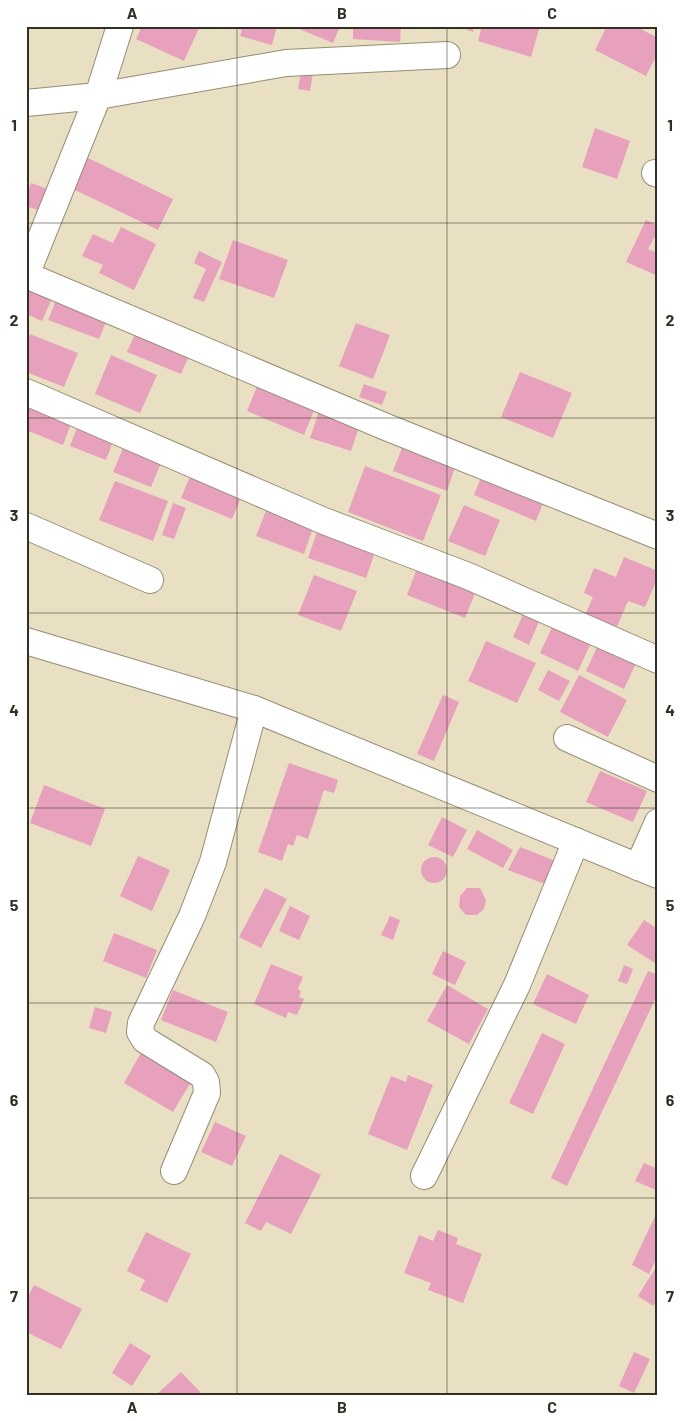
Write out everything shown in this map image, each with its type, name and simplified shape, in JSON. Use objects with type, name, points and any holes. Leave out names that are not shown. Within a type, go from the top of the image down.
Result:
[{"type":"street","points":[[120,26],[98,96],[26,275],[377,424],[658,536]]},
{"type":"street","points":[[26,103],[98,96],[286,63],[447,55]]},
{"type":"street","points":[[26,392],[324,521],[468,576],[658,660]]},
{"type":"street","points":[[26,526],[150,580]]},
{"type":"street","points":[[26,641],[254,709],[648,871],[658,822]]},
{"type":"street","points":[[174,1171],[207,1093],[206,1082],[202,1075],[145,1040],[140,1032],[140,1023],[192,916],[213,862],[254,709]]},
{"type":"street","points":[[567,738],[658,779]]},
{"type":"street","points":[[424,1176],[517,985],[576,841]]},
{"type":"building","points":[[142,26],[200,26],[184,61],[136,39]]},
{"type":"building","points":[[277,26],[272,45],[240,36],[242,30],[232,27]]},
{"type":"building","points":[[292,26],[340,26],[333,43]]},
{"type":"building","points":[[353,26],[401,26],[400,42],[353,39]]},
{"type":"building","points":[[458,26],[474,26],[473,32]]},
{"type":"building","points":[[482,26],[540,26],[531,57],[478,41]]},
{"type":"building","points":[[607,26],[635,26],[658,38],[658,53],[646,76],[595,50]]},
{"type":"building","points":[[301,72],[313,73],[310,91],[298,89]]},
{"type":"building","points":[[595,128],[630,141],[617,179],[582,167]]},
{"type":"building","points":[[86,157],[173,199],[158,230],[71,188]]},
{"type":"building","points":[[31,183],[48,189],[40,211],[26,206],[26,197]]},
{"type":"building","points":[[646,220],[658,226],[658,240],[654,238],[648,249],[658,253],[658,276],[626,262]]},
{"type":"building","points":[[121,227],[156,244],[134,290],[99,273],[103,265],[82,256],[93,234],[113,243]]},
{"type":"building","points":[[233,240],[288,260],[274,298],[219,279]]},
{"type":"building","points":[[199,251],[222,262],[204,302],[193,298],[206,269],[194,263]]},
{"type":"building","points":[[30,283],[54,294],[42,321],[26,314],[26,291]]},
{"type":"building","points":[[59,293],[110,312],[99,339],[48,320]]},
{"type":"building","points":[[356,323],[390,335],[373,379],[339,366]]},
{"type":"building","points":[[138,327],[192,349],[181,374],[127,352]]},
{"type":"building","points":[[30,334],[78,353],[64,387],[26,372],[26,344]]},
{"type":"building","points":[[111,355],[157,375],[140,413],[95,394]]},
{"type":"building","points":[[520,372],[572,393],[553,438],[501,417]]},
{"type":"building","points":[[260,379],[317,403],[304,435],[247,411]]},
{"type":"building","points":[[364,384],[387,392],[382,405],[359,397]]},
{"type":"building","points":[[26,401],[73,418],[63,445],[26,430]]},
{"type":"building","points":[[320,408],[361,421],[351,451],[310,438]]},
{"type":"building","points":[[79,422],[115,436],[106,460],[70,446]]},
{"type":"building","points":[[405,440],[458,459],[447,491],[393,471]]},
{"type":"building","points":[[123,448],[161,463],[151,487],[113,472]]},
{"type":"building","points":[[365,466],[441,495],[423,541],[348,512]]},
{"type":"building","points":[[484,470],[546,496],[536,521],[474,495]]},
{"type":"building","points":[[192,472],[243,493],[232,519],[181,498]]},
{"type":"building","points":[[115,481],[168,501],[153,541],[99,520]]},
{"type":"building","points":[[173,503],[186,508],[174,539],[162,535]]},
{"type":"building","points":[[464,505],[500,520],[485,556],[448,541]]},
{"type":"building","points":[[267,508],[314,525],[304,554],[256,536]]},
{"type":"building","points":[[319,526],[377,547],[366,578],[308,558]]},
{"type":"building","points":[[624,557],[658,571],[658,577],[645,607],[628,601],[616,629],[585,615],[593,597],[584,593],[594,568],[616,577]]},
{"type":"building","points":[[417,568],[476,591],[465,618],[407,595]]},
{"type":"building","points":[[314,575],[357,591],[341,631],[298,615]]},
{"type":"building","points":[[525,610],[541,617],[529,645],[513,637]]},
{"type":"building","points":[[554,623],[592,641],[578,671],[540,653]]},
{"type":"building","points":[[486,641],[536,663],[517,703],[468,681]]},
{"type":"building","points":[[598,645],[636,663],[624,689],[586,671]]},
{"type":"building","points":[[548,670],[570,681],[559,701],[538,690]]},
{"type":"building","points":[[579,675],[627,700],[608,737],[560,712]]},
{"type":"building","points":[[443,695],[459,702],[434,761],[417,754]]},
{"type":"building","points":[[289,763],[338,780],[334,793],[324,790],[308,839],[297,835],[293,846],[288,844],[282,861],[258,852]]},
{"type":"building","points":[[600,771],[647,791],[633,822],[586,802]]},
{"type":"building","points":[[44,785],[105,809],[91,846],[30,823]]},
{"type":"building","points":[[442,817],[467,830],[453,857],[428,845]]},
{"type":"building","points":[[477,830],[513,850],[503,868],[467,849]]},
{"type":"building","points":[[520,847],[553,860],[556,875],[550,886],[508,870]]},
{"type":"building","points":[[138,856],[170,870],[152,911],[120,896]]},
{"type":"building","points":[[434,857],[443,861],[447,870],[443,879],[434,883],[425,879],[421,870],[425,861]]},
{"type":"building","points":[[265,888],[287,899],[261,948],[239,937]]},
{"type":"building","points":[[467,888],[480,888],[486,900],[484,909],[477,915],[466,915],[459,907],[460,896]]},
{"type":"building","points":[[290,906],[310,916],[299,940],[279,931]]},
{"type":"building","points":[[390,916],[400,920],[393,940],[381,935]]},
{"type":"building","points":[[644,920],[658,929],[658,965],[627,945]]},
{"type":"building","points":[[114,933],[157,950],[146,978],[103,961]]},
{"type":"building","points":[[443,951],[466,962],[455,985],[432,974]]},
{"type":"building","points":[[271,964],[303,977],[298,989],[301,991],[299,997],[304,999],[297,1015],[288,1012],[286,1018],[254,1004]]},
{"type":"building","points":[[624,965],[633,969],[627,984],[618,981]]},
{"type":"building","points":[[648,971],[658,975],[658,993],[567,1186],[551,1178]]},
{"type":"building","points":[[547,974],[589,995],[576,1024],[533,1004]]},
{"type":"building","points":[[447,985],[488,1009],[469,1044],[427,1021]]},
{"type":"building","points":[[173,990],[228,1012],[216,1042],[161,1020]]},
{"type":"building","points":[[95,1007],[112,1012],[106,1033],[89,1028]]},
{"type":"building","points":[[542,1033],[565,1044],[533,1114],[509,1103]]},
{"type":"building","points":[[141,1053],[191,1082],[173,1112],[124,1083]]},
{"type":"building","points":[[408,1075],[433,1085],[407,1150],[368,1134],[391,1076],[406,1082]]},
{"type":"building","points":[[215,1122],[246,1136],[232,1166],[201,1152]]},
{"type":"building","points":[[280,1154],[321,1175],[291,1234],[266,1222],[261,1231],[245,1223]]},
{"type":"building","points":[[644,1163],[658,1169],[658,1191],[635,1181]]},
{"type":"building","points":[[658,1210],[658,1255],[649,1274],[632,1265]]},
{"type":"building","points":[[438,1230],[458,1238],[456,1244],[482,1254],[463,1303],[428,1290],[431,1283],[404,1273],[419,1235],[433,1241]]},
{"type":"building","points":[[146,1232],[191,1254],[167,1303],[140,1290],[145,1280],[127,1271]]},
{"type":"building","points":[[658,1264],[658,1299],[653,1306],[638,1296]]},
{"type":"building","points":[[34,1285],[82,1309],[61,1349],[26,1332],[26,1301]]},
{"type":"building","points":[[130,1343],[151,1356],[132,1386],[112,1373]]},
{"type":"building","points":[[634,1352],[650,1359],[634,1393],[619,1386]]},
{"type":"building","points":[[181,1372],[203,1395],[156,1395]]}]
